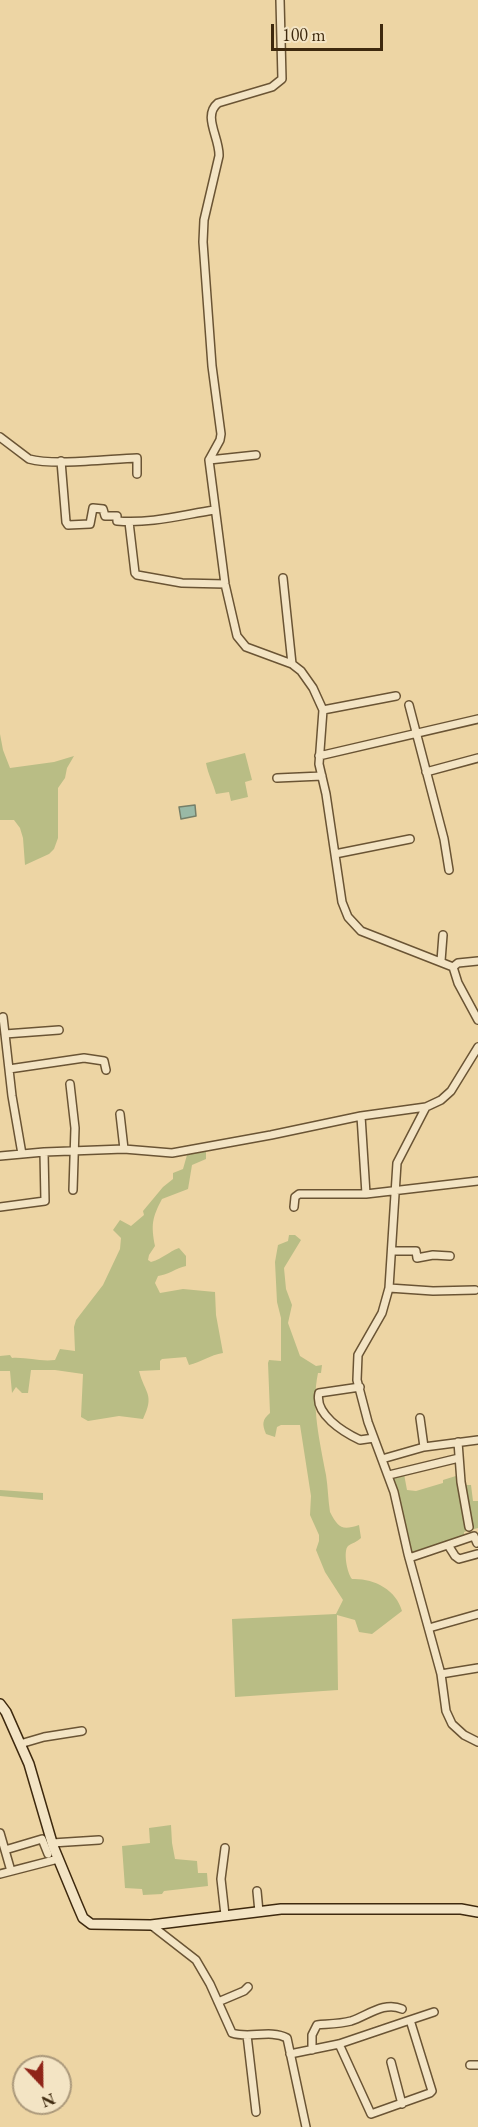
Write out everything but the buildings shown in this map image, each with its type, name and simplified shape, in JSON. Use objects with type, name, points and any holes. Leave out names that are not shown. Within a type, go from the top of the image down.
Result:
[{"type":"street","points":[[280,0],[282,79],[272,87],[218,103],[210,115],[219,156],[204,220],[203,242],[212,366],[221,434],[209,460],[225,584],[240,642],[246,647],[292,664],[308,680],[323,710],[319,756],[344,909],[348,917],[356,928],[453,966]]},
{"type":"street","points":[[0,437],[29,459],[62,461],[137,458],[137,474]]},
{"type":"street","points":[[209,460],[256,455]]},
{"type":"street","points":[[62,461],[67,525],[90,524],[93,508],[104,510],[105,516],[117,516],[117,521],[129,522],[183,517],[214,510]]},
{"type":"street","points":[[129,522],[137,575],[182,583],[225,584]]},
{"type":"street","points":[[283,578],[292,664]]},
{"type":"street","points":[[323,710],[396,696]]},
{"type":"street","points":[[409,705],[444,839],[449,870]]},
{"type":"street","points":[[319,756],[478,719]]},
{"type":"street","points":[[426,772],[478,758]]},
{"type":"street","points":[[277,778],[322,776]]},
{"type":"street","points":[[335,854],[410,839]]},
{"type":"street","points":[[441,961],[442,935]]},
{"type":"street","points":[[453,966],[458,963],[478,961]]},
{"type":"street","points":[[453,966],[457,981],[478,1020]]},
{"type":"street","points":[[3,1017],[22,1154]]},
{"type":"street","points":[[5,1034],[59,1030]]},
{"type":"street","points":[[0,1156],[124,1149],[172,1153],[271,1136],[361,1116],[426,1107],[441,1100],[451,1091],[478,1047]]},
{"type":"street","points":[[9,1068],[89,1058],[104,1061],[106,1070]]},
{"type":"street","points":[[70,1084],[75,1128],[74,1190]]},
{"type":"street","points":[[426,1107],[397,1163],[389,1288],[382,1313],[358,1354],[357,1380],[374,1438],[389,1475],[441,1674],[446,1711],[452,1724],[464,1735],[478,1742]]},
{"type":"street","points":[[120,1114],[124,1149]]},
{"type":"street","points":[[361,1116],[366,1194]]},
{"type":"street","points":[[0,1207],[45,1201],[44,1152]]},
{"type":"street","points":[[294,1207],[295,1197],[299,1194],[396,1192],[478,1181]]},
{"type":"street","points":[[392,1251],[416,1251],[417,1258],[434,1255],[450,1256]]},
{"type":"street","points":[[389,1288],[433,1292],[475,1290]]},
{"type":"street","points":[[360,1387],[319,1393],[318,1402],[331,1421],[347,1433],[360,1440],[374,1438]]},
{"type":"street","points":[[420,1418],[424,1447]]},
{"type":"street","points":[[382,1459],[424,1447],[478,1440]]},
{"type":"street","points":[[458,1442],[461,1482],[469,1527]]},
{"type":"street","points":[[389,1475],[459,1458]]},
{"type":"street","points":[[409,1558],[474,1536],[478,1543],[478,1555],[459,1559],[448,1545]]},
{"type":"street","points":[[429,1628],[478,1614]]},
{"type":"street","points":[[441,1674],[478,1668]]},
{"type":"street","points":[[0,1704],[6,1712],[34,1779],[52,1843],[76,1904],[87,1922],[152,1925],[293,1909],[461,1909],[478,1912]]},
{"type":"street","points":[[20,1744],[44,1737],[82,1731]]},
{"type":"street","points":[[0,1833],[11,1871]]},
{"type":"street","points":[[5,1850],[42,1839],[48,1854]]},
{"type":"street","points":[[52,1843],[99,1840]]},
{"type":"street","points":[[225,1848],[221,1879],[225,1915]]},
{"type":"street","points":[[0,1874],[58,1859]]},
{"type":"street","points":[[257,1892],[259,1912]]},
{"type":"street","points":[[152,1925],[196,1960],[232,2033],[285,2036],[289,2042],[306,2127]]},
{"type":"street","points":[[218,2002],[248,1987]]},
{"type":"street","points":[[312,2050],[312,2035],[317,2025],[349,2022],[385,2007],[402,2009]]},
{"type":"street","points":[[290,2054],[339,2044],[434,2012]]},
{"type":"street","points":[[339,2044],[371,2114],[402,2104],[432,2091],[410,2020]]},
{"type":"street","points":[[247,2035],[256,2112]]},
{"type":"street","points":[[391,2062],[402,2104]]},
{"type":"green space","points":[[0,734],[10,768],[54,762],[74,756],[58,788],[58,838],[54,849],[49,854],[25,865],[20,828],[14,820],[0,820]]},
{"type":"green space","points":[[245,753],[252,780],[245,782],[248,797],[231,801],[229,792],[216,794],[206,763]]},
{"type":"green space","points":[[206,1150],[206,1159],[192,1165],[188,1189],[162,1199],[153,1222],[155,1246],[148,1260],[151,1262],[179,1248],[186,1256],[186,1266],[158,1276],[155,1283],[160,1293],[183,1289],[215,1292],[216,1315],[223,1353],[189,1365],[186,1357],[162,1359],[160,1370],[139,1371],[149,1399],[143,1419],[119,1416],[88,1421],[81,1417],[83,1374],[55,1370],[31,1370],[28,1393],[22,1393],[16,1387],[12,1393],[10,1371],[0,1371],[0,1356],[55,1360],[60,1349],[75,1351],[76,1320],[103,1285],[120,1249],[121,1238],[113,1230],[120,1220],[131,1226],[144,1215],[143,1211],[163,1187],[173,1179],[173,1173],[183,1169],[187,1155]]},
{"type":"green space","points":[[289,1235],[295,1235],[301,1240],[284,1268],[286,1289],[292,1305],[288,1323],[300,1356],[316,1366],[322,1365],[321,1373],[318,1373],[315,1398],[330,1512],[341,1526],[348,1528],[359,1525],[361,1538],[348,1546],[346,1552],[347,1567],[352,1579],[368,1580],[383,1586],[395,1597],[402,1611],[372,1634],[359,1632],[355,1620],[337,1615],[338,1690],[235,1697],[232,1619],[336,1614],[343,1600],[325,1572],[316,1550],[319,1535],[310,1515],[311,1496],[300,1425],[281,1425],[277,1427],[275,1437],[266,1434],[263,1425],[270,1413],[268,1363],[269,1360],[281,1361],[281,1318],[277,1302],[275,1262],[278,1245],[288,1241]]},
{"type":"green space","points":[[404,1474],[407,1490],[416,1491],[443,1483],[443,1480],[459,1475],[459,1485],[471,1485],[473,1501],[478,1501],[478,1528],[464,1532],[465,1541],[412,1557],[392,1476]]},
{"type":"green space","points":[[0,1490],[43,1493],[43,1500],[0,1496]]},
{"type":"green space","points":[[171,1825],[175,1859],[197,1861],[198,1873],[207,1873],[208,1886],[143,1895],[142,1889],[125,1888],[122,1846],[150,1843],[149,1828]]},
{"type":"shaded area","points":[[195,805],[196,816],[181,819],[179,807]]}]
